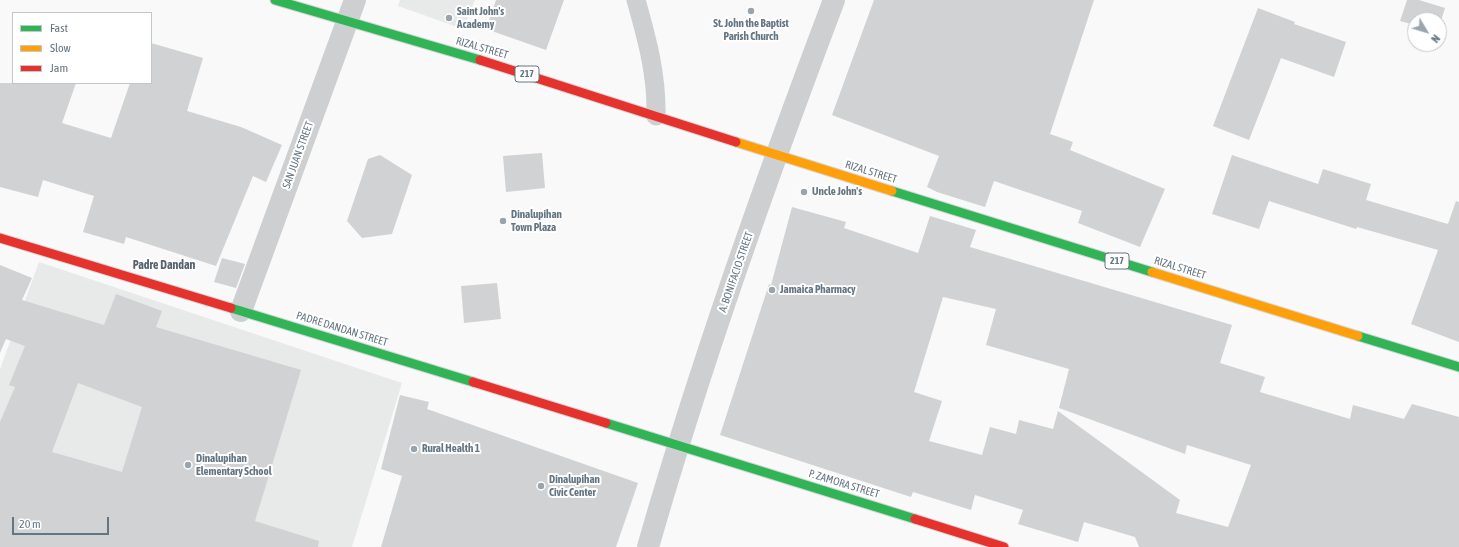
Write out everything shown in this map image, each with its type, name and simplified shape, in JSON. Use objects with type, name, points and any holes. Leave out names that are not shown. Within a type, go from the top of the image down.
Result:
[{"type":"main road","name":"RIZAL STREET","points":[[275,0],[506,67],[776,155],[1459,367]]},
{"type":"main road","name":"PADRE DANDAN STREET","points":[[0,238],[67,260],[241,311],[677,444]]},
{"type":"main road","name":"P. ZAMORA STREET","points":[[677,444],[1004,547]]},
{"type":"street","name":"SAN JUAN STREET","points":[[241,311],[355,0]]},
{"type":"street","name":"A. BONIFACIO STREET","points":[[648,547],[677,444],[776,155],[834,0]]},
{"type":"lane","points":[[636,0],[653,63],[657,97],[656,116]]},
{"type":"shaded area","name":"Saint John's Academy","points":[[400,0],[475,0],[463,29],[398,6]]},
{"type":"shaded area","name":"Dinalupihan Elementary School","points":[[39,262],[402,383],[352,547],[0,547],[0,369]]},
{"type":"building","points":[[496,0],[564,0],[546,50],[486,29]]},
{"type":"building","points":[[874,0],[1094,0],[1050,134],[1073,142],[1070,150],[1165,189],[1140,247],[1078,223],[1082,211],[994,181],[985,207],[937,192],[927,187],[939,156],[832,115]]},
{"type":"building","points":[[1407,0],[1419,0],[1445,8],[1444,12],[1407,12],[1407,23],[1400,21]]},
{"type":"building","points":[[1258,8],[1295,22],[1294,24],[1346,42],[1334,77],[1281,58],[1249,140],[1213,126]]},
{"type":"building","points":[[152,43],[203,58],[187,111],[241,127],[282,145],[266,182],[253,176],[216,266],[126,237],[124,244],[83,232],[94,196],[43,180],[38,197],[0,187],[0,83],[76,84],[62,123],[111,138],[130,84],[152,84]]},
{"type":"building","points":[[542,153],[545,188],[506,192],[503,156]]},
{"type":"building","points":[[380,155],[412,175],[392,234],[362,238],[347,221],[368,159]]},
{"type":"building","points":[[1232,155],[1318,184],[1323,169],[1371,184],[1366,200],[1448,224],[1456,201],[1459,202],[1459,342],[1411,324],[1438,250],[1357,227],[1356,229],[1269,201],[1259,229],[1212,214]]},
{"type":"building","points":[[792,207],[846,222],[844,228],[918,253],[930,216],[976,230],[970,247],[1232,325],[1220,363],[1265,377],[1260,392],[1350,419],[1353,405],[1404,419],[1412,404],[1459,417],[1459,547],[1139,547],[1135,537],[1084,522],[1078,542],[1018,524],[1023,510],[975,495],[971,510],[913,492],[911,497],[720,435],[769,284],[771,285]],"holes":[[[943,297],[996,309],[986,345],[1069,369],[1059,408],[1185,454],[1187,445],[1251,465],[1228,527],[1176,513],[1180,500],[1058,411],[1053,429],[1019,420],[1016,434],[990,427],[982,455],[929,441],[942,401],[914,392]]]},
{"type":"building","points":[[222,258],[245,264],[236,288],[214,282]]},
{"type":"building","name":"Dinalupihan Elementary School","points":[[0,265],[32,278],[22,300],[104,325],[116,294],[162,311],[156,327],[301,370],[255,521],[319,541],[318,547],[0,547],[0,422],[15,387],[9,385],[25,346],[6,339],[0,353]],"holes":[[[78,383],[142,407],[122,472],[52,452]]]},
{"type":"building","points":[[497,283],[501,319],[464,323],[461,286]]},
{"type":"building","name":"Dinalupihan Civic Center","points":[[400,395],[429,402],[427,409],[638,483],[616,547],[381,547],[402,476],[381,469]]},
{"type":"traffic: fast","points":[[275,0],[480,60]]},
{"type":"traffic: fast","points":[[892,191],[1152,272]]},
{"type":"traffic: fast","points":[[231,308],[473,382]]},
{"type":"traffic: fast","points":[[1358,336],[1459,367]]},
{"type":"traffic: fast","points":[[606,423],[915,519]]},
{"type":"traffic: slow","points":[[736,142],[892,191]]},
{"type":"traffic: slow","points":[[1152,272],[1358,336]]},
{"type":"traffic: jam","points":[[480,60],[736,142]]},
{"type":"traffic: jam","points":[[0,238],[231,308]]},
{"type":"traffic: jam","points":[[473,382],[606,423]]},
{"type":"traffic: jam","points":[[915,519],[1004,547]]},
{"type":"place","name":"St. John the Baptist Parish Church","points":[[751,11]]},
{"type":"place","name":"Saint John's Academy","points":[[449,18]]},
{"type":"place","name":"Uncle John's","points":[[804,192]]},
{"type":"place","name":"Dinalupihan Town Plaza","points":[[503,221]]},
{"type":"place","name":"Jamaica Pharmacy","points":[[772,290]]},
{"type":"place","name":"Rural Health 1","points":[[414,449]]},
{"type":"place","name":"Dinalupihan Elementary School","points":[[188,465]]},
{"type":"place","name":"Dinalupihan Civic Center","points":[[541,486]]},
{"type":"district","name":"Padre Dandan","points":[[164,265]]}]
